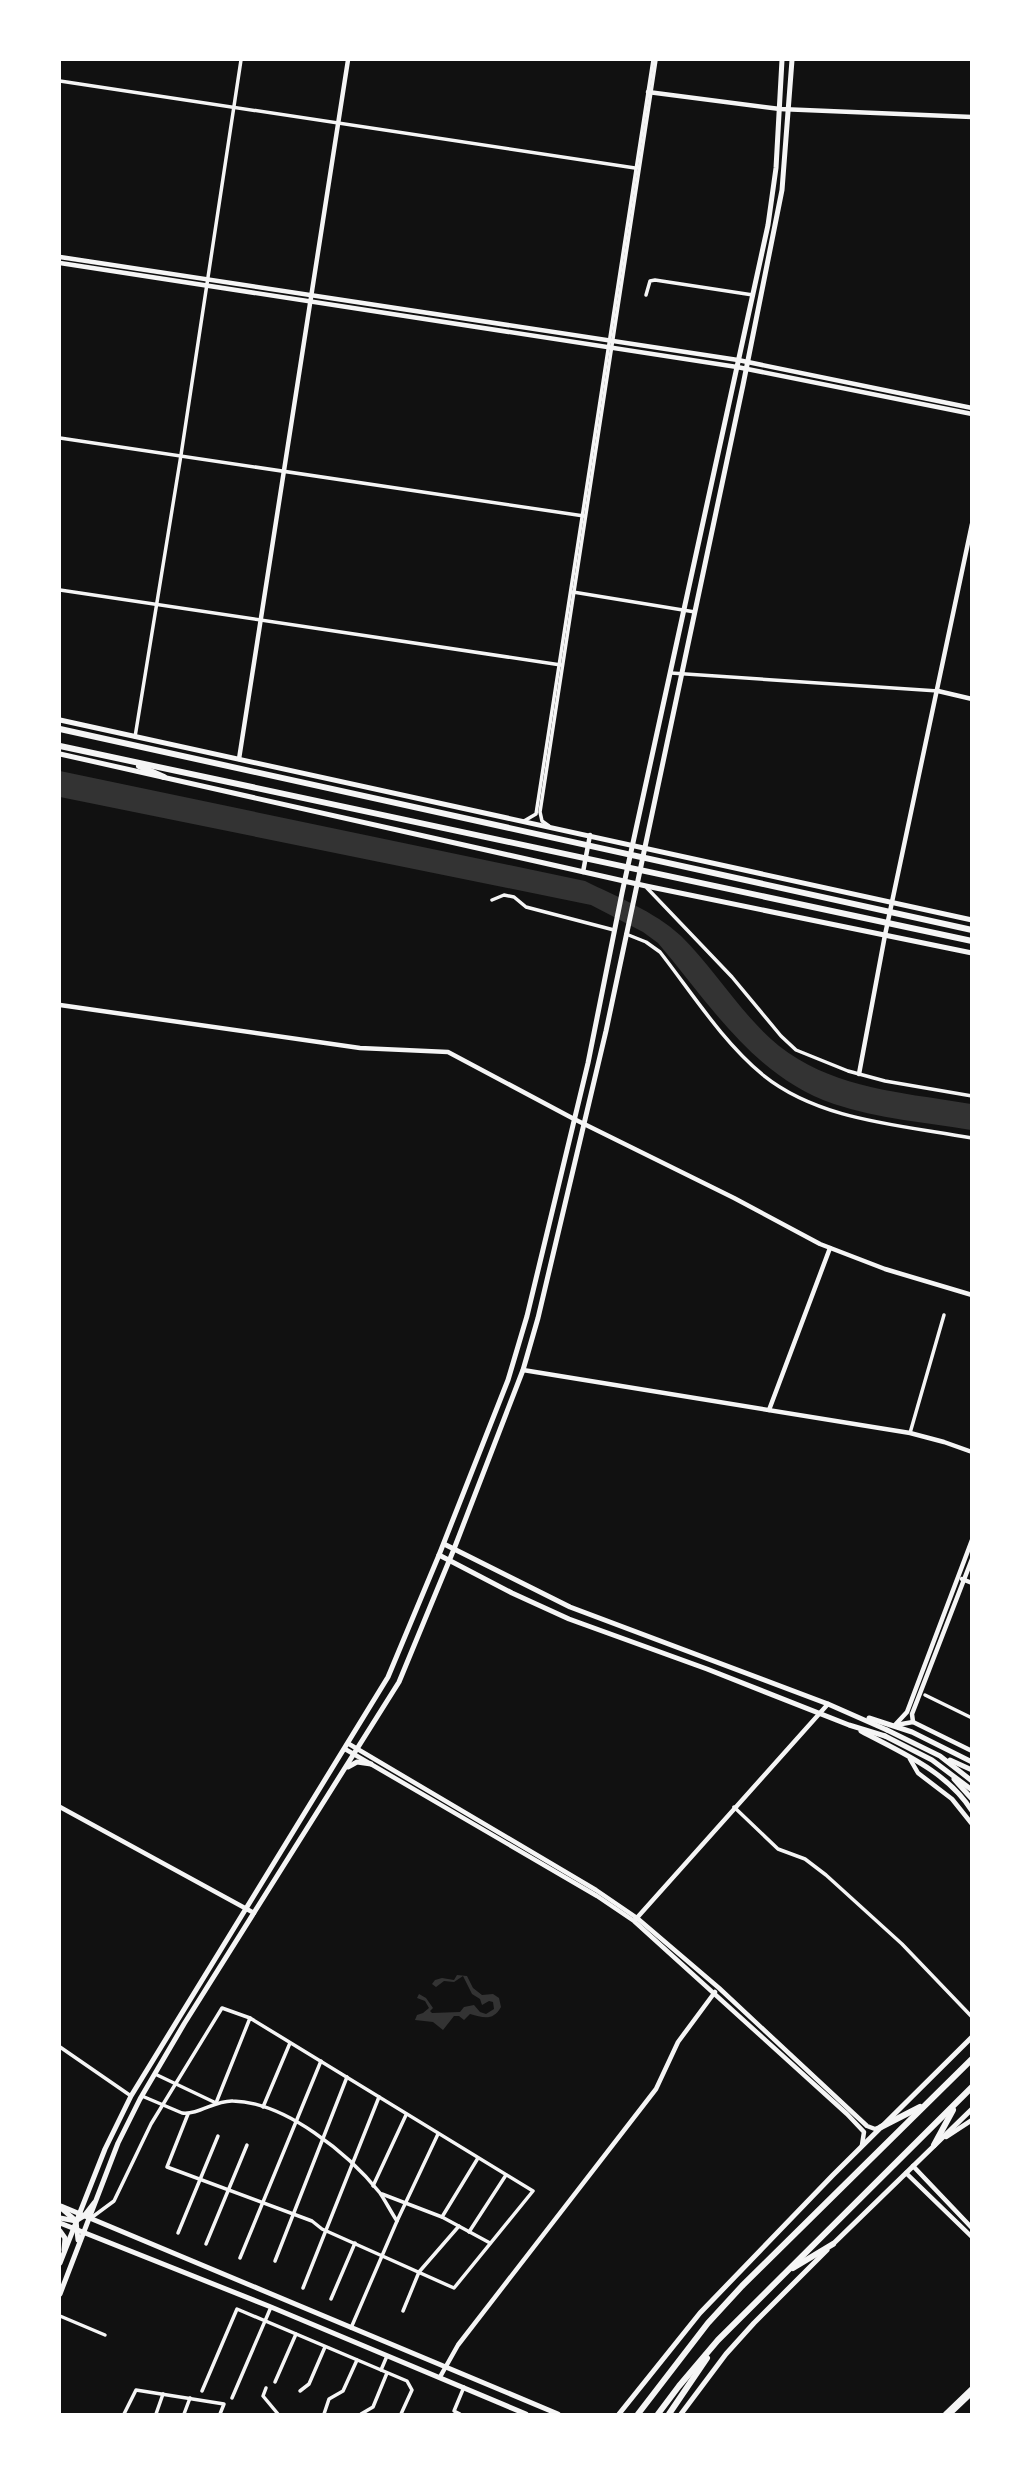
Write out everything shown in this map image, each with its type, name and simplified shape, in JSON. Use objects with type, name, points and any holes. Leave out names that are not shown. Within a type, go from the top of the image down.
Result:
[{"type":"highway","points":[[60,729],[971,930]]},
{"type":"highway","points":[[60,746],[971,941]]},
{"type":"highway","points":[[128,761],[164,777]]},
{"type":"highway","points":[[638,2414],[708,2323],[742,2286],[971,2059]]},
{"type":"highway","points":[[658,2414],[718,2340],[971,2087]]},
{"type":"highway","points":[[881,2127],[928,2102]]},
{"type":"highway","points":[[934,2145],[957,2102]]},
{"type":"highway","points":[[785,2272],[833,2244]]},
{"type":"highway","points":[[669,2414],[718,2340]]},
{"type":"main road","points":[[60,2263],[78,2231],[114,2129],[131,2096],[392,1670],[512,1369],[574,1119],[753,295],[773,192],[782,60]]},
{"type":"main road","points":[[60,2220],[76,2221],[84,2216],[97,2199],[118,2143],[142,2096],[346,1769],[405,1669],[523,1370],[585,1123],[747,365],[780,200],[792,60]]},
{"type":"main road","points":[[60,720],[971,920]]},
{"type":"main road","points":[[60,754],[646,886],[971,953]]},
{"type":"main road","points":[[444,1544],[570,1607],[853,1714],[895,1725],[971,1762]]},
{"type":"main road","points":[[439,1555],[569,1619],[849,1725],[904,1753],[970,1800]]},
{"type":"main road","points":[[853,1714],[932,1760],[971,1790]]},
{"type":"main road","points":[[849,1725],[886,1733],[971,1770]]},
{"type":"main road","points":[[940,1756],[971,1781]]},
{"type":"main road","points":[[346,1769],[357,1762],[371,1764]]},
{"type":"main road","points":[[949,1774],[970,1800],[971,1811]]},
{"type":"main road","points":[[619,2414],[700,2313],[971,2037]]},
{"type":"main road","points":[[681,2414],[726,2354],[754,2323],[971,2110]]},
{"type":"main road","points":[[60,2206],[558,2414]]},
{"type":"main road","points":[[60,2206],[76,2221],[78,2231],[74,2257],[60,2294]]},
{"type":"main road","points":[[60,2220],[78,2231],[271,2307],[526,2414]]},
{"type":"main road","points":[[60,2231],[65,2238],[64,2253]]},
{"type":"street","points":[[135,737],[241,60]]},
{"type":"street","points":[[239,760],[348,60]]},
{"type":"street","points":[[549,826],[542,821],[540,812],[654,60]]},
{"type":"street","points":[[60,81],[638,169]]},
{"type":"street","points":[[650,92],[780,109],[971,117]]},
{"type":"street","points":[[60,260],[738,363],[971,414]]},
{"type":"street","points":[[646,295],[650,281],[655,280],[753,295]]},
{"type":"street","points":[[747,365],[971,408]]},
{"type":"street","points":[[60,438],[584,516]]},
{"type":"street","points":[[859,1074],[884,935],[971,524]]},
{"type":"street","points":[[60,590],[561,665]]},
{"type":"street","points":[[572,592],[695,612]]},
{"type":"street","points":[[524,821],[536,814],[561,665]]},
{"type":"street","points":[[671,673],[937,691],[971,699]]},
{"type":"street","points":[[583,872],[590,835]]},
{"type":"street","points":[[646,886],[732,977],[781,1037],[796,1050],[885,1081],[971,1096]]},
{"type":"street","points":[[492,900],[503,895],[514,897],[526,907],[614,930]]},
{"type":"street","points":[[626,934],[646,942],[660,952],[738,1050],[765,1076],[787,1090],[834,1111],[971,1138]]},
{"type":"street","points":[[60,1006],[359,1048],[448,1052],[830,1248],[885,1269],[971,1295]]},
{"type":"street","points":[[769,1410],[830,1248]]},
{"type":"street","points":[[910,1433],[944,1315]]},
{"type":"street","points":[[523,1370],[910,1433],[971,1452]]},
{"type":"street","points":[[913,1722],[912,1714],[961,1578],[971,1541]]},
{"type":"street","points":[[895,1725],[907,1712],[971,1559]]},
{"type":"street","points":[[961,1578],[971,1583]]},
{"type":"street","points":[[925,1695],[971,1718]]},
{"type":"street","points":[[636,1919],[828,1704]]},
{"type":"street","points":[[895,1725],[913,1722],[971,1751]]},
{"type":"street","points":[[347,1747],[596,1890],[636,1919],[867,2126],[874,2129],[881,2127]]},
{"type":"street","points":[[356,1752],[371,1764],[636,1919]]},
{"type":"street","points":[[904,1753],[913,1761],[918,1773],[952,1799],[971,1824]]},
{"type":"street","points":[[60,1807],[254,1913]]},
{"type":"street","points":[[734,1807],[778,1849],[805,1859],[826,1875],[902,1944],[971,2017]]},
{"type":"street","points":[[717,1990],[862,2129],[865,2137],[860,2149]]},
{"type":"street","points":[[440,2377],[466,2334],[656,2089],[678,2042],[717,1990]]},
{"type":"street","points":[[84,2216],[114,2201],[174,2083],[222,2008],[250,2018],[533,2191],[454,2288],[325,2231],[312,2221],[167,2166],[188,2114]]},
{"type":"street","points":[[216,2103],[250,2018]]},
{"type":"street","points":[[263,2107],[290,2043]]},
{"type":"street","points":[[60,2047],[131,2096]]},
{"type":"street","points":[[240,2258],[320,2061]]},
{"type":"street","points":[[155,2074],[216,2103]]},
{"type":"street","points":[[275,2261],[347,2077]]},
{"type":"street","points":[[142,2096],[188,2114],[216,2103],[253,2103],[295,2122],[323,2139],[351,2163],[380,2194],[397,2221]]},
{"type":"street","points":[[303,2288],[379,2097]]},
{"type":"street","points":[[373,2186],[406,2114]]},
{"type":"street","points":[[934,2145],[971,2120]]},
{"type":"street","points":[[351,2328],[397,2221],[439,2134]]},
{"type":"street","points":[[178,2233],[218,2136]]},
{"type":"street","points":[[206,2244],[247,2145]]},
{"type":"street","points":[[442,2217],[478,2158]]},
{"type":"street","points":[[914,2166],[971,2228]]},
{"type":"street","points":[[906,2173],[971,2237]]},
{"type":"street","points":[[469,2232],[506,2175]]},
{"type":"street","points":[[380,2194],[442,2217],[490,2243]]},
{"type":"street","points":[[403,2311],[419,2272],[459,2226]]},
{"type":"street","points":[[331,2299],[355,2243]]},
{"type":"street","points":[[232,2398],[271,2307]]},
{"type":"street","points":[[202,2391],[237,2309],[407,2381],[412,2390],[401,2414]]},
{"type":"street","points":[[60,2316],[105,2335]]},
{"type":"street","points":[[275,2382],[296,2334]]},
{"type":"street","points":[[300,2390],[309,2384],[325,2347]]},
{"type":"street","points":[[381,2370],[387,2356]]},
{"type":"street","points":[[324,2414],[329,2399],[343,2392],[357,2360]]},
{"type":"street","points":[[361,2414],[373,2407],[388,2373]]},
{"type":"street","points":[[460,2414],[454,2411],[464,2387]]},
{"type":"street","points":[[266,2388],[263,2396],[278,2414]]},
{"type":"street","points":[[124,2414],[136,2390],[224,2404],[220,2414]]},
{"type":"street","points":[[947,2414],[971,2391]]},
{"type":"street","points":[[156,2414],[163,2394]]},
{"type":"street","points":[[184,2414],[190,2398]]},
{"type":"shaded area","points":[[60,771],[585,881],[635,905],[681,936],[750,1018],[798,1059],[838,1078],[860,1084],[971,1104],[971,1130],[868,1113],[834,1104],[806,1092],[780,1076],[735,1036],[658,943],[643,932],[591,905],[60,797]]},
{"type":"shaded area","points":[[457,1975],[467,1976],[473,1988],[482,1995],[493,1994],[499,1998],[501,2007],[495,2015],[480,2017],[470,2014],[464,2020],[454,2016],[443,2030],[433,2022],[415,2020],[417,2015],[429,2008],[425,2001],[417,1998],[419,1994],[426,1998],[433,2008],[430,2011],[432,2013],[460,2012],[464,2007],[474,2005],[486,2014],[494,2009],[493,2002],[482,2005],[480,1999],[472,1994],[463,1976],[454,1982],[444,1981],[436,1987],[432,1984],[442,1978],[454,1980]]}]
